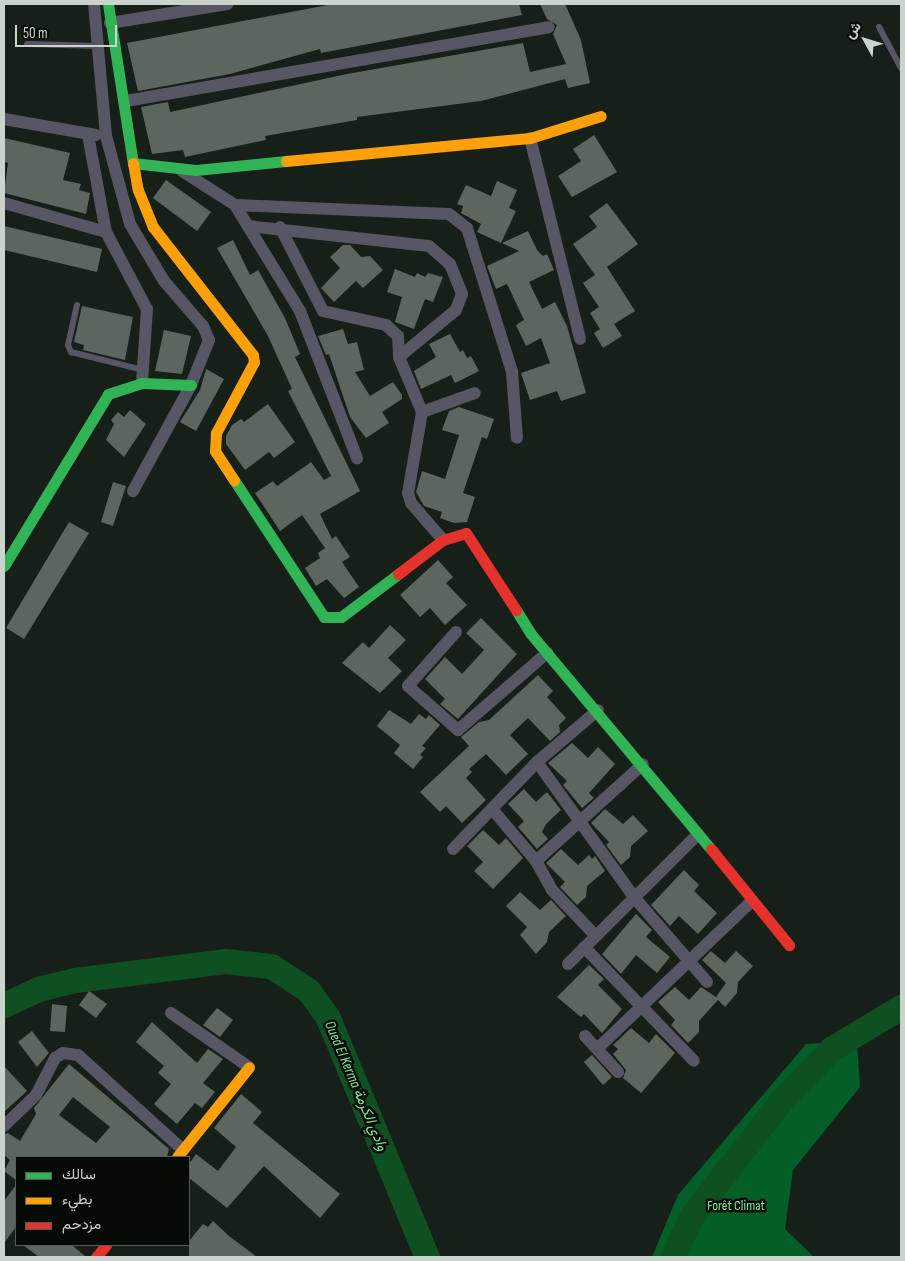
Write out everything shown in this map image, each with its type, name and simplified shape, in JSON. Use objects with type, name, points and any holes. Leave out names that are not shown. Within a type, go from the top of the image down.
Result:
[{"type":"street","points":[[94,4],[106,136],[130,224],[164,281],[203,326],[209,340],[191,385],[133,491]]},
{"type":"street","points":[[108,4],[110,23],[126,101],[138,190],[153,227],[253,355],[254,362],[216,433],[215,451],[324,618],[341,616],[443,540],[460,532],[466,533],[502,594],[547,653],[643,764],[752,901],[790,945]]},
{"type":"street","points":[[110,23],[227,4]]},
{"type":"street","points":[[126,101],[549,27]]},
{"type":"street","points":[[133,163],[182,171],[530,138],[601,116]]},
{"type":"street","points":[[4,119],[88,135],[106,136]]},
{"type":"street","points":[[88,135],[106,232],[146,308],[143,376]]},
{"type":"street","points":[[530,138],[580,339]]},
{"type":"street","points":[[182,171],[235,205],[300,311],[357,458]]},
{"type":"street","points":[[4,204],[106,232]]},
{"type":"street","points":[[235,205],[449,214],[467,228],[512,372],[516,438]]},
{"type":"street","points":[[248,226],[280,227],[429,246],[450,264],[462,294],[456,310],[399,357]]},
{"type":"street","points":[[280,227],[322,311],[386,325],[398,336],[399,357],[422,412],[408,492],[411,503],[443,540]]},
{"type":"street","points":[[4,566],[108,394],[143,376],[191,385]]},
{"type":"street","points":[[422,412],[475,393]]},
{"type":"street","points":[[456,632],[408,686],[458,730],[547,653]]},
{"type":"street","points":[[453,849],[537,762],[598,710]]},
{"type":"street","points":[[537,762],[578,823],[634,897],[686,962],[706,982]]},
{"type":"street","points":[[536,862],[643,764]]},
{"type":"street","points":[[492,809],[536,862],[552,890],[595,936]]},
{"type":"street","points":[[568,964],[698,834]]},
{"type":"street","points":[[597,1049],[752,901]]},
{"type":"street","points":[[584,947],[694,1061]]},
{"type":"street","points":[[4,1126],[36,1095],[55,1058],[71,1054],[78,1055],[180,1153],[249,1067],[171,1013]]},
{"type":"street","points":[[585,1036],[618,1072]]},
{"type":"street","points":[[96,1257],[105,1246]]},
{"type":"lane","points":[[879,27],[901,68]]},
{"type":"lane","points":[[27,44],[98,46]]},
{"type":"lane","points":[[77,305],[68,345],[71,352],[143,376]]},
{"type":"green space","name":"Forêt Climat","points":[[857,1041],[860,1087],[793,1170],[785,1229],[814,1257],[652,1257],[678,1195],[806,1044]]},
{"type":"building","points":[[333,4],[519,4],[522,15],[321,53],[320,49],[230,74],[138,91],[127,43]]},
{"type":"building","points":[[540,4],[565,4],[581,40],[590,83],[568,88],[565,79],[481,101],[357,117],[357,120],[265,136],[266,140],[185,157],[183,150],[152,154],[141,107],[168,102],[170,112],[347,74],[523,43],[530,72],[566,64],[553,34],[557,25],[547,19]]},
{"type":"building","points":[[594,135],[617,172],[572,197],[558,176],[581,161],[573,149]]},
{"type":"building","points":[[4,138],[70,153],[63,180],[81,184],[79,190],[90,193],[86,214],[4,193],[8,163],[4,162]]},
{"type":"building","points":[[166,180],[211,212],[197,231],[153,198]]},
{"type":"building","points":[[497,181],[517,190],[509,208],[516,211],[501,243],[477,232],[481,224],[461,213],[463,206],[457,204],[466,185],[491,196]]},
{"type":"building","points":[[607,203],[638,244],[607,267],[635,311],[614,324],[622,336],[603,348],[594,333],[600,329],[590,313],[599,307],[583,283],[595,275],[573,244],[597,227],[589,216]]},
{"type":"building","points":[[4,226],[102,249],[97,272],[4,250]]},
{"type":"building","points":[[528,231],[537,250],[543,256],[547,254],[554,270],[529,282],[542,309],[555,302],[567,326],[586,393],[561,401],[557,391],[530,400],[521,373],[550,363],[541,338],[526,346],[516,325],[524,320],[507,284],[496,289],[487,266],[519,251],[502,243]]},
{"type":"building","points":[[233,240],[250,275],[258,270],[285,318],[300,354],[295,357],[360,491],[320,514],[332,539],[336,536],[350,557],[342,562],[359,587],[344,598],[327,579],[316,586],[305,568],[320,558],[318,553],[325,548],[302,515],[280,531],[255,493],[273,481],[277,486],[311,462],[324,480],[331,476],[288,391],[292,389],[268,336],[217,248]]},
{"type":"building","points":[[343,245],[350,245],[361,257],[370,256],[383,270],[363,288],[356,281],[334,302],[321,288],[340,268],[330,257]]},
{"type":"building","points":[[395,269],[415,277],[417,273],[425,277],[428,273],[443,277],[433,302],[425,299],[414,329],[395,322],[402,297],[387,292]]},
{"type":"building","points":[[82,306],[133,317],[125,360],[83,350],[84,345],[74,342]]},
{"type":"building","points":[[343,329],[348,344],[357,342],[364,370],[355,372],[370,396],[393,382],[402,395],[402,399],[382,412],[389,423],[366,438],[350,417],[329,354],[326,355],[318,336]]},
{"type":"building","points":[[164,330],[191,336],[182,374],[155,371]]},
{"type":"building","points":[[450,334],[460,352],[463,350],[467,358],[471,356],[479,371],[455,383],[451,375],[421,389],[414,371],[436,357],[429,344]]},
{"type":"building","points":[[206,369],[224,379],[196,431],[180,422],[200,390]]},
{"type":"building","points":[[268,404],[295,442],[274,458],[269,452],[245,470],[226,444],[226,436],[232,425],[241,419],[244,422]]},
{"type":"building","points":[[459,407],[494,419],[487,439],[482,437],[463,493],[475,497],[467,522],[454,523],[440,518],[442,512],[424,506],[416,492],[422,471],[445,479],[459,435],[442,430],[449,411]]},
{"type":"building","points":[[130,410],[146,424],[124,457],[106,440],[114,424],[111,420],[118,412],[124,417]]},
{"type":"building","points":[[113,482],[126,486],[113,526],[101,522]]},
{"type":"building","points":[[69,522],[89,533],[24,639],[6,628]]},
{"type":"building","points":[[438,560],[453,577],[446,583],[467,605],[445,625],[430,608],[420,617],[400,595]]},
{"type":"building","points":[[481,618],[517,654],[458,719],[440,704],[445,699],[425,679],[445,657],[462,674],[484,650],[466,633]]},
{"type":"building","points":[[390,625],[406,640],[388,658],[402,671],[380,693],[342,663],[363,642],[369,648]]},
{"type":"building","points":[[538,675],[553,691],[547,697],[566,718],[559,725],[560,732],[550,741],[528,718],[510,735],[528,754],[506,775],[486,754],[469,769],[472,772],[466,778],[486,800],[462,823],[446,806],[440,812],[420,792],[469,746],[461,737],[479,722],[489,720]]},
{"type":"building","points":[[389,710],[411,724],[419,714],[426,719],[429,715],[440,725],[422,746],[426,748],[420,755],[423,757],[413,769],[394,753],[400,745],[377,726]]},
{"type":"building","points":[[572,743],[588,758],[598,747],[615,764],[589,793],[594,798],[582,808],[563,785],[567,781],[548,763]]},
{"type":"building","points":[[524,789],[536,802],[547,792],[561,810],[546,824],[542,832],[548,839],[537,849],[518,827],[524,821],[508,804]]},
{"type":"building","points":[[605,809],[623,824],[633,815],[648,831],[631,846],[630,857],[621,865],[606,845],[609,842],[591,823]]},
{"type":"building","points":[[483,830],[499,845],[506,838],[523,858],[493,889],[474,871],[483,862],[467,846]]},
{"type":"building","points":[[561,849],[578,865],[589,855],[592,859],[595,856],[605,871],[587,886],[586,897],[577,905],[560,887],[565,882],[546,863]]},
{"type":"building","points":[[684,870],[699,885],[694,891],[717,913],[698,934],[679,916],[670,926],[651,905]]},
{"type":"building","points":[[520,892],[540,910],[551,900],[566,916],[549,932],[547,942],[536,954],[520,935],[527,927],[506,906]]},
{"type":"building","points":[[636,914],[652,930],[646,937],[670,957],[657,973],[636,955],[621,974],[602,954]]},
{"type":"building","points":[[711,951],[725,963],[736,951],[753,966],[738,982],[737,993],[725,1007],[718,1000],[699,1021],[699,1032],[688,1043],[671,1025],[675,1020],[658,1002],[675,987],[689,1000],[701,987],[716,997],[726,983],[702,960]]},
{"type":"building","points":[[589,965],[604,979],[598,985],[622,1009],[602,1033],[584,1014],[581,1017],[557,997]]},
{"type":"building","points":[[89,991],[107,1004],[96,1018],[79,1005]]},
{"type":"building","points":[[52,1004],[67,1006],[65,1032],[50,1031]]},
{"type":"building","points":[[217,1008],[233,1020],[220,1037],[203,1025]]},
{"type":"building","points":[[152,1022],[197,1063],[208,1049],[223,1059],[203,1083],[215,1092],[202,1108],[195,1103],[177,1124],[154,1104],[171,1084],[158,1073],[164,1066],[136,1042]]},
{"type":"building","points":[[631,1028],[649,1043],[656,1034],[675,1053],[641,1093],[623,1078],[626,1070],[613,1054],[618,1049],[613,1045]]},
{"type":"building","points":[[32,1031],[49,1053],[37,1067],[18,1042]]},
{"type":"building","points":[[592,1055],[612,1077],[603,1085],[584,1062]]},
{"type":"building","points":[[69,1064],[169,1149],[167,1156],[15,1156],[15,1179],[4,1171],[10,1160],[4,1155],[4,1134],[8,1133],[20,1141],[36,1114],[34,1108]],"holes":[[[73,1097],[110,1127],[96,1143],[59,1115]]]},
{"type":"building","points":[[4,1066],[27,1091],[4,1112]]},
{"type":"building","points":[[241,1094],[262,1112],[253,1123],[340,1194],[320,1218],[264,1166],[227,1208],[190,1179],[190,1163],[196,1154],[218,1171],[236,1147],[214,1128]]},
{"type":"building","points":[[15,1186],[15,1228],[4,1243],[4,1201]]},
{"type":"building","points":[[213,1221],[257,1257],[189,1257],[190,1240],[203,1224],[208,1227]]},
{"type":"building","points":[[24,1246],[73,1246],[86,1257],[39,1257]]},
{"type":"waterway","name":"Oued El Kerma وادي الكرمة","points":[[4,1005],[38,989],[75,980],[225,961],[271,966],[308,990],[328,1018],[427,1257]]},
{"type":"waterway","name":"Oued El Kerma وادي الكرمة","points":[[672,1257],[693,1214],[779,1103],[831,1049],[901,1007]]},
{"type":"traffic: fast","points":[[108,4],[133,163],[196,170],[286,161]]},
{"type":"traffic: fast","points":[[4,566],[108,394],[142,383],[191,385]]},
{"type":"traffic: fast","points":[[234,480],[324,617],[341,617],[398,574]]},
{"type":"traffic: fast","points":[[516,610],[531,634],[711,849]]},
{"type":"traffic: slow","points":[[286,161],[530,138],[601,116]]},
{"type":"traffic: slow","points":[[133,163],[138,190],[153,227],[253,355],[254,362],[216,433],[215,451],[234,480]]},
{"type":"traffic: slow","points":[[178,1156],[249,1067]]},
{"type":"traffic: jam","points":[[398,574],[443,540],[466,533],[516,610]]},
{"type":"traffic: jam","points":[[711,849],[789,945]]},
{"type":"traffic: jam","points":[[96,1257],[105,1246]]}]
